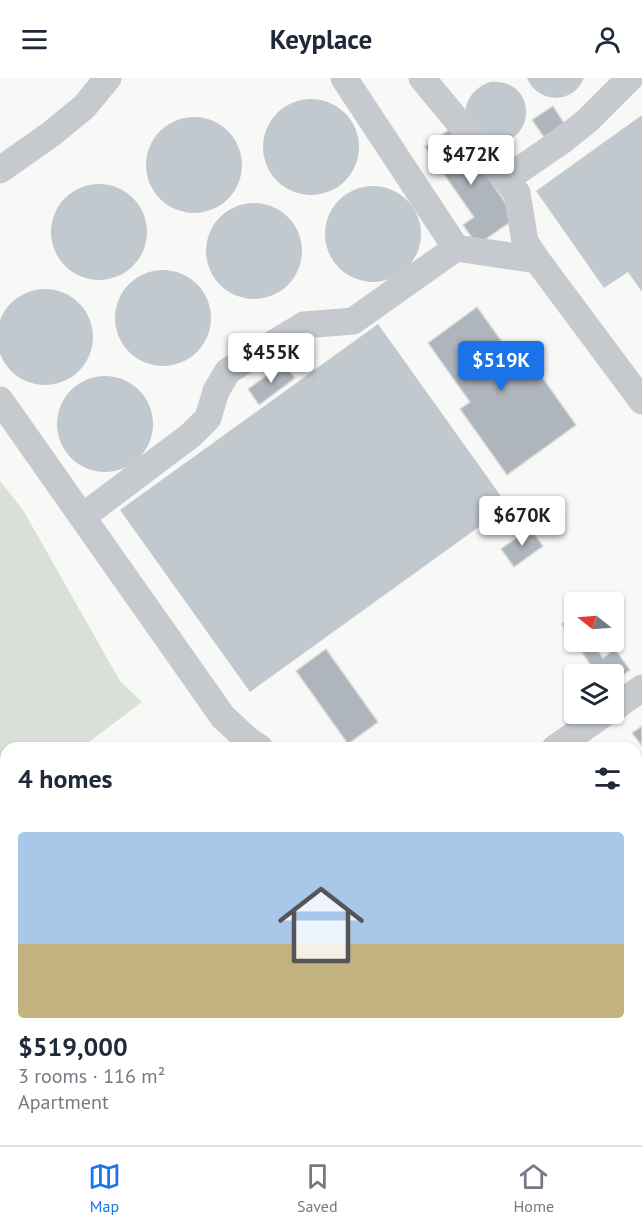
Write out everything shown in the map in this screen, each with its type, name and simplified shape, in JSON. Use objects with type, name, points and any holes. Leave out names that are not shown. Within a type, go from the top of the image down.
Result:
[{"type":"lane","points":[[0,170],[84,108],[108,78]]},
{"type":"lane","points":[[344,78],[456,248]]},
{"type":"lane","points":[[422,78],[516,193],[525,243],[642,401]]},
{"type":"lane","points":[[506,179],[588,120],[630,78]]},
{"type":"lane","points":[[82,517],[208,418],[216,391],[228,371],[304,325],[353,321],[456,248],[537,260]]},
{"type":"lane","points":[[0,400],[223,717],[251,742]]},
{"type":"lane","points":[[624,701],[642,688]]},
{"type":"lane","points":[[564,742],[590,724]]},
{"type":"shaded area","points":[[527,78],[584,78],[572,93],[556,98],[539,93]]},
{"type":"shaded area","points":[[490,82],[506,84],[518,91],[524,101],[526,113],[523,125],[516,135],[504,141],[488,142],[465,111],[473,93]]},
{"type":"shaded area","points":[[311,99],[329,102],[345,113],[356,129],[359,147],[356,165],[345,181],[329,192],[311,195],[293,192],[277,181],[266,165],[263,147],[266,129],[277,113],[293,102]]},
{"type":"shaded area","points":[[642,115],[642,292],[628,272],[604,288],[536,191]]},
{"type":"shaded area","points":[[194,117],[212,120],[228,131],[239,147],[242,165],[239,183],[228,199],[212,210],[194,213],[176,210],[160,199],[149,183],[146,165],[149,147],[160,131],[176,120]]},
{"type":"shaded area","points":[[99,184],[117,187],[133,198],[144,214],[147,232],[144,250],[133,266],[117,277],[99,280],[81,277],[65,266],[54,250],[51,232],[54,214],[65,198],[81,187]]},
{"type":"shaded area","points":[[373,186],[391,189],[407,200],[418,216],[421,234],[418,252],[407,268],[391,279],[373,282],[355,279],[339,268],[328,252],[325,234],[328,216],[339,200],[355,189]]},
{"type":"shaded area","points":[[254,203],[272,206],[288,217],[299,233],[302,251],[299,269],[288,285],[272,296],[254,299],[236,296],[220,285],[209,269],[206,251],[209,233],[220,217],[236,206]]},
{"type":"shaded area","points":[[163,270],[181,273],[197,284],[208,300],[211,318],[208,336],[197,352],[181,363],[163,366],[145,363],[129,352],[118,336],[115,318],[118,300],[129,284],[145,273]]},
{"type":"shaded area","points":[[36,290],[54,290],[72,297],[85,310],[92,328],[92,346],[85,364],[72,377],[54,384],[36,384],[18,377],[5,364],[-1,349],[-1,325],[5,310],[18,297]]},
{"type":"shaded area","points":[[378,324],[508,506],[250,692],[120,510]]},
{"type":"shaded area","points":[[105,376],[123,379],[139,390],[150,406],[153,424],[150,442],[139,458],[123,469],[105,472],[87,469],[71,458],[60,442],[57,424],[60,406],[71,390],[87,379]]},
{"type":"shaded area","points":[[0,481],[23,510],[120,681],[142,702],[89,742],[0,742]]},
{"type":"building","points":[[553,106],[564,123],[544,137],[532,120]]},
{"type":"building","points":[[453,127],[516,218],[477,245],[463,225],[474,217],[425,147]]},
{"type":"building","points":[[477,307],[515,360],[525,353],[576,425],[507,475],[460,409],[470,402],[428,343]]},
{"type":"building","points":[[284,363],[295,378],[259,405],[248,389]]},
{"type":"building","points":[[530,528],[543,546],[514,567],[501,549]]},
{"type":"building","points":[[326,649],[378,722],[351,742],[347,742],[296,671]]},
{"type":"building","points":[[582,652],[599,652],[603,658],[611,652],[617,652],[630,670],[624,674],[624,664],[590,664]]},
{"type":"building","points":[[642,726],[642,742],[639,742],[632,733]]}]
